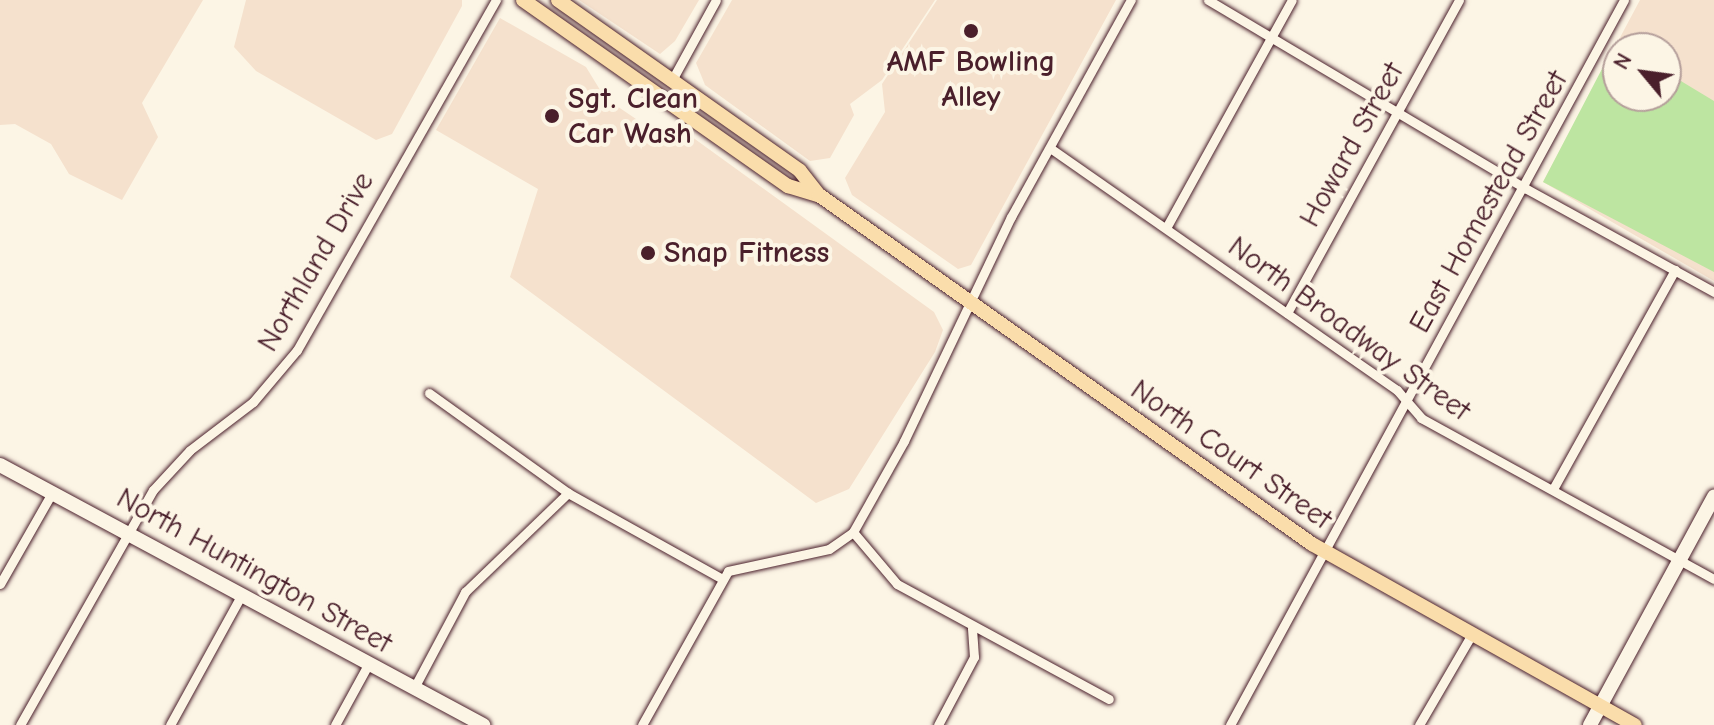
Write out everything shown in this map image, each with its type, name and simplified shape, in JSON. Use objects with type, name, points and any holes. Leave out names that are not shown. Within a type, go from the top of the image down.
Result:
[{"type":"main road","name":"North Court Street","points":[[523,0],[788,186],[819,195]]},
{"type":"main road","name":"North Court Street","points":[[558,0],[800,171],[819,195],[1325,552],[1635,725]]},
{"type":"street","name":"Northland Drive","points":[[20,725],[127,532],[172,467],[253,402],[283,370],[496,0]]},
{"type":"street","points":[[672,80],[716,0]]},
{"type":"street","points":[[642,725],[721,578],[737,567],[829,549],[853,532],[904,441],[969,302],[1131,0]]},
{"type":"street","points":[[1208,0],[1525,188],[1714,292]]},
{"type":"street","points":[[1166,228],[1292,0]]},
{"type":"street","name":"Howard Street","points":[[1287,313],[1459,0]]},
{"type":"street","name":"East Homestead Street","points":[[1230,725],[1525,188],[1624,0]]},
{"type":"street","name":"North Broadway Street","points":[[1050,148],[1287,313],[1407,401],[1421,418],[1714,579]]},
{"type":"street","points":[[1553,489],[1675,270]]},
{"type":"street","points":[[429,393],[568,493],[721,578]]},
{"type":"street","name":"North Huntington Street","points":[[0,465],[483,725]]},
{"type":"street","points":[[0,584],[53,491]]},
{"type":"street","points":[[414,688],[465,592],[568,493]]},
{"type":"street","points":[[1590,725],[1714,497]]},
{"type":"street","points":[[853,532],[897,584],[972,628],[995,634],[1109,699]]},
{"type":"street","points":[[170,725],[242,594]]},
{"type":"street","points":[[938,725],[974,657],[972,628]]},
{"type":"street","points":[[1419,725],[1472,634]]},
{"type":"street","points":[[335,725],[369,663]]},
{"type":"shaded area","points":[[0,0],[203,0],[142,103],[158,137],[122,200],[69,174],[51,144],[15,124],[0,125]]},
{"type":"shaded area","points":[[246,0],[462,0],[462,6],[392,134],[376,140],[256,71],[234,47]]},
{"type":"shaded area","points":[[579,0],[699,0],[675,41],[660,54]]},
{"type":"shaded area","points":[[732,0],[935,0],[882,80],[850,104],[854,115],[830,158],[810,161],[705,85],[696,63]]},
{"type":"shaded area","points":[[937,0],[1116,0],[971,265],[958,269],[852,195],[845,178],[885,112],[882,84]]},
{"type":"shaded area","points":[[1640,0],[1714,0],[1714,281],[1543,182],[1602,71],[1602,112],[1682,112],[1682,32],[1623,32]]},
{"type":"shaded area","points":[[500,18],[586,67],[605,98],[667,140],[681,129],[934,312],[943,330],[935,352],[849,489],[816,503],[510,277],[538,189],[436,130]]},
{"type":"green space","points":[[1602,69],[1602,112],[1682,112],[1682,82],[1714,101],[1714,272],[1543,182]]},
{"type":"place","name":"AMF Bowling Alley","points":[[971,31]]},
{"type":"place","name":"Sgt. Clean Car Wash","points":[[552,116]]},
{"type":"place","name":"Snap Fitness","points":[[648,253]]}]
